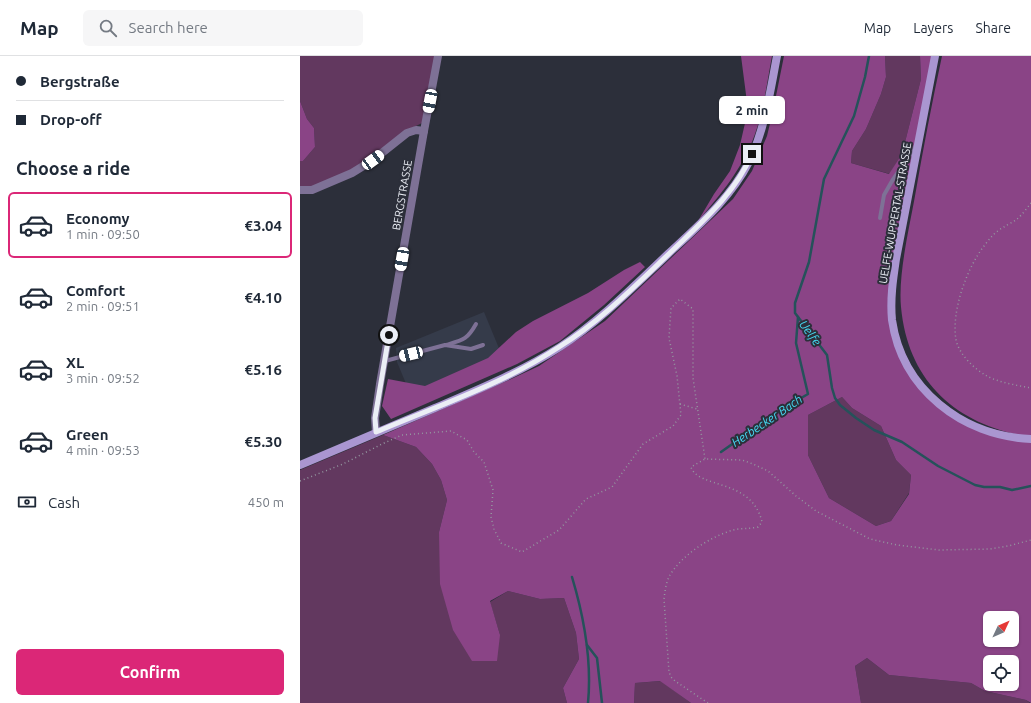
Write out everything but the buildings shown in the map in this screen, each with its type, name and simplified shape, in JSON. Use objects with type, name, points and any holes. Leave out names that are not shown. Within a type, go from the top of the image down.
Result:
[{"type":"main road","points":[[300,465],[488,385],[524,368],[579,334],[600,316],[666,257],[724,200],[736,183],[749,162],[757,143],[765,117],[777,56]]},
{"type":"main road","name":"UELFE-WUPPERTAL-STRASSE","points":[[936,56],[902,225],[893,284],[892,320],[901,353],[906,365],[932,399],[946,410],[986,430],[1009,436],[1031,439]]},
{"type":"street","name":"BERGSTRASSE","points":[[376,432],[375,418],[438,56]]},
{"type":"street","points":[[300,190],[312,190],[352,172],[373,160],[407,134],[416,130],[424,131]]},
{"type":"lane","points":[[880,218],[884,195],[918,142]]},
{"type":"lane","points":[[385,362],[464,340],[471,333],[476,324]]},
{"type":"lane","points":[[445,345],[471,349],[484,345]]},
{"type":"path","points":[[1031,203],[1017,219],[994,235],[978,255],[963,285],[957,310],[956,327],[957,341],[961,351],[978,370],[1001,382],[1031,388]]},
{"type":"path","points":[[300,481],[343,464],[402,435],[451,430],[467,440],[474,452],[484,462],[493,490],[491,517],[494,529],[501,543],[522,552],[559,530],[586,499],[612,487],[643,444],[672,426],[681,415],[677,376],[669,338],[671,308],[680,299],[693,309],[693,378],[705,459]]},
{"type":"path","points":[[680,404],[697,410]]},
{"type":"path","points":[[708,703],[675,681],[669,672],[664,599],[666,588],[670,575],[689,554],[700,546],[725,533],[740,528],[758,527],[762,522],[761,515],[756,507],[744,495],[729,487],[703,479],[693,472],[691,467],[705,459],[742,460],[760,468],[768,472],[816,511],[870,540],[939,550],[990,549],[1031,540]]},
{"type":"shaded area","points":[[300,56],[437,56],[424,122],[410,129],[365,164],[312,189],[300,189],[300,161],[303,161],[315,147],[314,128],[307,119],[300,101]]},
{"type":"shaded area","points":[[741,56],[772,56],[761,115],[750,146],[738,169],[723,191],[698,221],[730,171],[740,145],[748,110]]},
{"type":"shaded area","points":[[784,56],[885,56],[886,77],[881,94],[866,129],[852,151],[851,163],[889,174],[902,154],[921,79],[920,56],[935,56],[896,259],[894,330],[920,385],[970,423],[1031,439],[1031,703],[1026,700],[985,691],[1019,691],[1019,655],[983,655],[983,690],[971,683],[889,675],[867,658],[855,666],[861,703],[691,703],[660,681],[635,683],[634,703],[567,703],[563,688],[579,659],[576,633],[564,598],[540,599],[508,591],[490,601],[500,635],[497,661],[472,661],[453,630],[440,584],[439,532],[447,500],[441,480],[432,464],[416,447],[383,435],[539,366],[605,321],[733,199],[752,171],[767,136]],"holes":[[[842,397],[852,408],[881,426],[896,460],[911,475],[909,494],[891,521],[876,526],[829,498],[808,455],[808,415]]]},
{"type":"shaded area","points":[[885,56],[920,56],[921,79],[902,154],[890,174],[851,163],[852,151],[866,129],[881,94],[886,77]]},
{"type":"shaded area","points":[[942,56],[1031,56],[1031,437],[1005,431],[981,423],[960,411],[941,396],[926,379],[914,358],[906,334],[901,307],[901,281],[907,237],[924,143]]},
{"type":"shaded area","points":[[300,101],[307,119],[314,128],[315,147],[303,161],[300,161]]},
{"type":"shaded area","points":[[640,262],[645,267],[604,305],[560,341],[517,364],[391,419],[382,406],[388,379],[425,386],[488,358],[516,332],[533,321],[588,293],[624,270]]},
{"type":"shaded area","points":[[484,312],[503,358],[412,398],[397,362],[396,348]]},
{"type":"shaded area","points":[[842,397],[852,408],[881,426],[896,460],[911,475],[909,493],[891,521],[876,526],[829,498],[808,455],[808,415]]},
{"type":"shaded area","points":[[383,435],[416,447],[432,464],[441,480],[447,500],[439,532],[500,635],[490,602],[508,591],[540,599],[564,598],[576,633],[579,659],[563,688],[567,703],[300,703],[300,470]]},
{"type":"shaded area","points":[[867,658],[889,675],[971,683],[983,691],[1026,700],[1030,703],[861,703],[855,666]]},
{"type":"shaded area","points":[[661,681],[691,703],[634,703],[635,683]]},
{"type":"waterway","name":"Uelfe","points":[[869,56],[865,77],[854,116],[824,179],[809,262],[795,303],[795,313],[827,355],[835,398],[840,405],[856,418],[874,430],[902,442],[938,466],[975,485],[984,487],[1000,487],[1012,490],[1031,486]]},
{"type":"waterway","name":"Herbecker Bach","points":[[721,452],[779,411],[808,394],[796,343],[798,317]]},
{"type":"waterway","name":"Herbecker Bach","points":[[572,577],[586,639],[589,671],[588,703]]},
{"type":"waterway","points":[[587,645],[597,658],[602,703]]},
{"type":"route","points":[[389,335],[375,418],[374,428],[376,432],[461,397],[515,372],[552,352],[579,334],[625,294],[724,200],[742,174],[752,154]]}]
